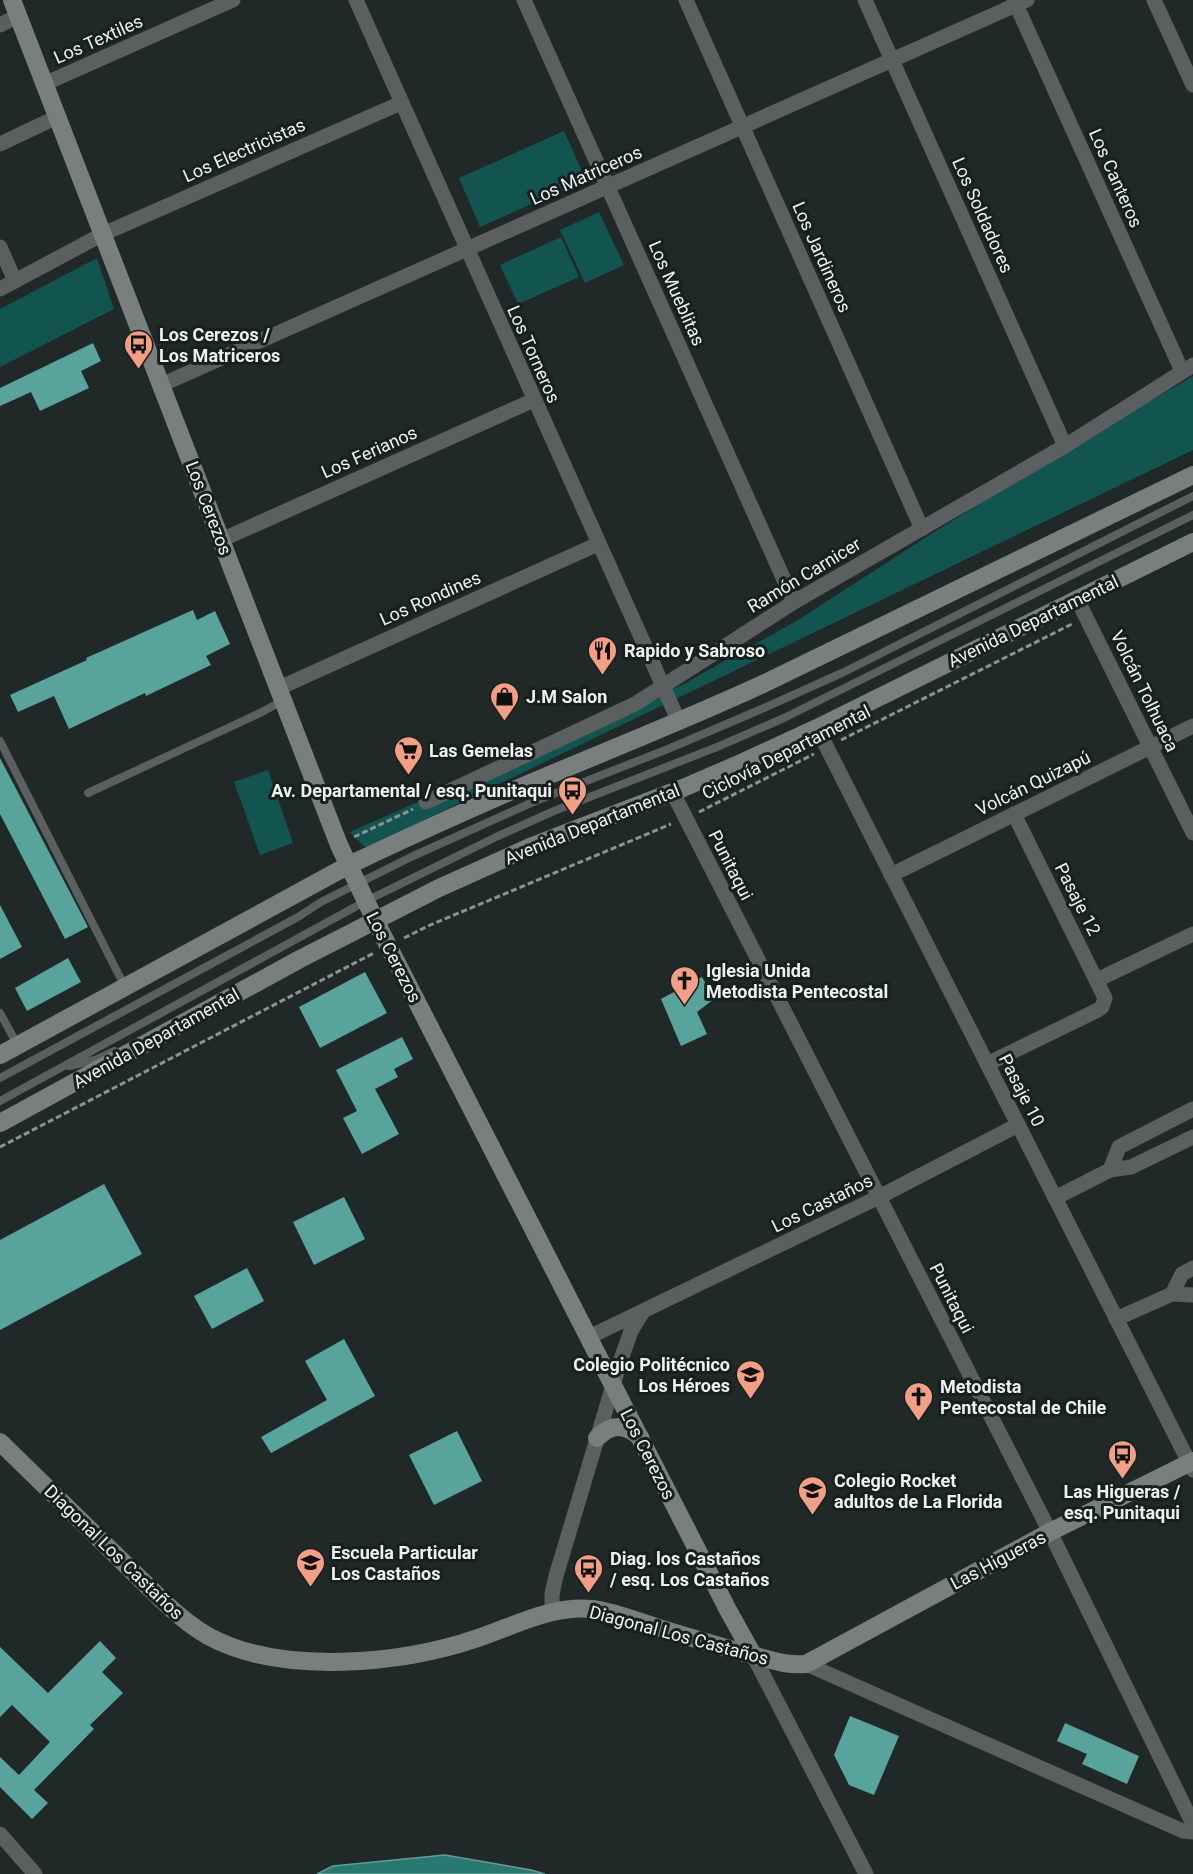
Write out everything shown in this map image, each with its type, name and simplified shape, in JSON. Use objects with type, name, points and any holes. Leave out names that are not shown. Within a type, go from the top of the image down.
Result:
[{"type":"street","name":"Los Textiles","points":[[45,84],[233,0]]},
{"type":"street","name":"Los Torneros","points":[[356,0],[679,722]]},
{"type":"street","name":"Los Mueblitas","points":[[524,0],[794,602]]},
{"type":"street","name":"Los Jardineros","points":[[686,0],[922,530]]},
{"type":"street","name":"Los Soldadores","points":[[865,0],[1065,446]]},
{"type":"street","points":[[1154,0],[1193,85]]},
{"type":"street","name":"Los Matriceros","points":[[161,385],[1019,2]]},
{"type":"street","name":"Los Canteros","points":[[1019,2],[1187,368]]},
{"type":"street","name":"Los Cerezos","points":[[15,8],[339,845],[388,946],[590,1337],[612,1384],[866,1874]]},
{"type":"street","points":[[0,25],[15,8]]},
{"type":"street","name":"Los Electricistas","points":[[0,289],[103,234],[401,103]]},
{"type":"street","points":[[0,144],[57,117]]},
{"type":"street","points":[[0,247],[15,281]]},
{"type":"street","name":"Ramón Carnicer","points":[[426,802],[635,704],[794,602],[1065,446],[1187,368]]},
{"type":"street","name":"Los Ferianos","points":[[221,540],[534,400]]},
{"type":"street","points":[[0,1055],[349,865],[528,784],[679,722],[773,680],[1193,475]]},
{"type":"street","name":"Avenida Departamental","points":[[0,1123],[375,920],[439,888],[530,847],[741,763],[817,728],[1193,542]]},
{"type":"street","name":"Los Rondines","points":[[281,694],[598,544]]},
{"type":"street","name":"Volcán Tolhuaca","points":[[1077,599],[1193,833]]},
{"type":"street","name":"Volcán Quizapú","points":[[891,875],[1193,726]]},
{"type":"street","name":"Pasaje 10","points":[[817,728],[1192,1465]]},
{"type":"street","name":"Punitaqui","points":[[672,791],[1050,1532],[1193,1824]]},
{"type":"street","name":"Pasaje 12","points":[[987,1064],[1098,1010],[1105,998],[1014,814]]},
{"type":"street","points":[[1097,980],[1193,934]]},
{"type":"street","points":[[1110,1170],[1119,1147],[1193,1109]]},
{"type":"street","name":"Los Castaños","points":[[590,1337],[879,1197],[1018,1125]]},
{"type":"street","points":[[1055,1198],[1110,1170],[1131,1167],[1193,1137]]},
{"type":"street","points":[[1172,1294],[1182,1274],[1193,1268]]},
{"type":"street","points":[[1116,1319],[1172,1294],[1193,1295]]},
{"type":"street","points":[[552,1612],[554,1585],[612,1384],[632,1331],[642,1313]]},
{"type":"street","points":[[597,1438],[604,1431],[614,1427],[624,1427],[641,1438]]},
{"type":"street","name":"Diagonal Los Castaños","points":[[0,1442],[177,1615],[210,1636],[246,1651],[274,1657],[316,1661],[399,1657],[452,1647],[552,1612],[577,1608],[606,1612],[783,1664],[806,1664],[1183,1831],[1193,1832]]},
{"type":"street","name":"Las Higueras","points":[[806,1664],[1050,1532],[1192,1465]]},
{"type":"street","points":[[699,1640],[711,1639],[720,1632],[727,1622],[728,1610]]},
{"type":"street","points":[[0,1834],[35,1874]]},
{"type":"lane","points":[[0,1078],[411,857],[533,802],[668,749],[844,672],[1193,496]]},
{"type":"lane","points":[[0,1101],[366,901],[498,836],[784,718],[1193,516]]},
{"type":"lane","points":[[88,793],[262,712],[281,694]]},
{"type":"lane","points":[[0,741],[125,987]]},
{"type":"lane","points":[[0,1013],[18,1046]]},
{"type":"lane","points":[[58,1069],[94,1060],[141,1038],[165,1033]]},
{"type":"path","name":"Ciclovía Departamental","points":[[0,1147],[428,926],[686,818],[1086,617]]},
{"type":"path","points":[[339,845],[426,802]]},
{"type":"shaded area","points":[[564,131],[586,180],[480,227],[459,178]]},
{"type":"shaded area","points":[[599,212],[624,265],[585,283],[560,230]]},
{"type":"shaded area","points":[[561,237],[579,277],[518,304],[500,265]]},
{"type":"shaded area","points":[[97,258],[114,309],[0,367],[0,309]]},
{"type":"shaded area","points":[[1193,376],[1193,450],[366,848],[350,832],[680,686],[798,620],[1078,443]]},
{"type":"shaded area","points":[[268,770],[293,843],[260,855],[234,782]]},
{"type":"shaded area","points":[[445,1855],[545,1874],[317,1874],[333,1866]]},
{"type":"building","points":[[93,343],[101,361],[81,371],[89,388],[40,411],[31,392],[0,406],[0,388]]},
{"type":"building","points":[[193,610],[197,620],[215,611],[230,644],[206,656],[211,665],[69,729],[54,696],[18,712],[10,695]]},
{"type":"building","points":[[0,758],[88,927],[65,939],[0,814]]},
{"type":"building","points":[[0,905],[22,947],[0,959]]},
{"type":"building","points":[[68,958],[81,982],[27,1011],[15,988]]},
{"type":"building","points":[[365,972],[387,1013],[320,1048],[299,1007]]},
{"type":"building","name":"Iglesia Unida Metodista Pentecostal","points":[[702,977],[714,999],[697,1012],[707,1034],[681,1046],[661,999]]},
{"type":"building","points":[[402,1037],[413,1059],[394,1069],[398,1077],[375,1089],[399,1134],[362,1154],[343,1118],[357,1111],[336,1070]]},
{"type":"building","points":[[104,1184],[142,1254],[0,1330],[0,1240]]},
{"type":"building","points":[[344,1197],[365,1239],[314,1265],[293,1222]]},
{"type":"building","points":[[247,1268],[264,1301],[212,1329],[194,1296]]},
{"type":"building","points":[[344,1339],[375,1396],[271,1453],[261,1437],[327,1400],[305,1361]]},
{"type":"building","points":[[457,1431],[482,1481],[434,1505],[409,1455]]},
{"type":"building","points":[[100,1641],[116,1658],[102,1672],[123,1693],[90,1725],[94,1729],[34,1790],[48,1803],[32,1819],[0,1787],[0,1757],[19,1775],[50,1742],[12,1705],[0,1717],[0,1647],[48,1693]]},
{"type":"building","points":[[850,1716],[899,1736],[874,1795],[849,1785],[834,1755]]},
{"type":"building","points":[[1065,1723],[1139,1756],[1127,1784],[1082,1764],[1087,1754],[1057,1741]]},
{"type":"place","name":"Los Cerezos / Los Matriceros","points":[[138,370]]},
{"type":"place","name":"Rapido y Sabroso","points":[[603,676]]},
{"type":"place","name":"J.M Salon","points":[[505,722]]},
{"type":"place","name":"Las Gemelas","points":[[408,776]]},
{"type":"place","name":"Av. Departamental / esq. Punitaqui","points":[[573,816]]},
{"type":"place","name":"Iglesia Unida Metodista Pentecostal","points":[[685,1006]]},
{"type":"place","name":"Colegio Politécnico Los Héroes","points":[[751,1400]]},
{"type":"place","name":"Metodista Pentecostal de Chile","points":[[919,1422]]},
{"type":"place","name":"Las Higueras / esq. Punitaqui","points":[[1122,1480]]},
{"type":"place","name":"Colegio Rocket adultos de La Florida","points":[[813,1516]]},
{"type":"place","name":"Escuela Particular Los Castaños","points":[[310,1588]]},
{"type":"place","name":"Diag. los Castaños / esq. Los Castaños","points":[[589,1594]]}]
